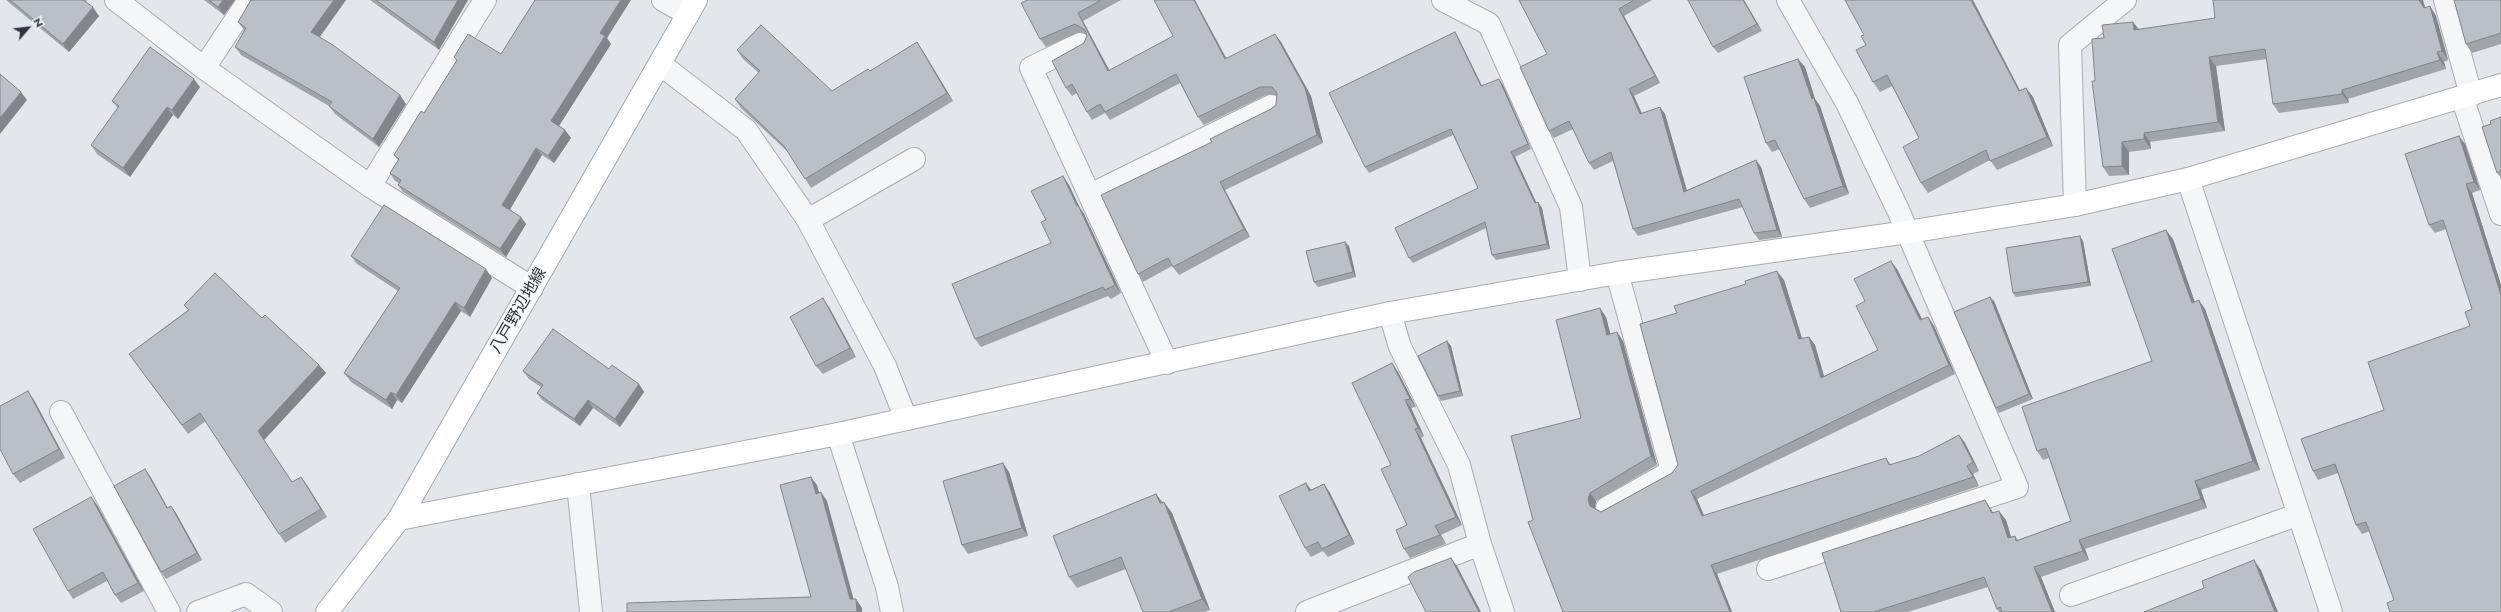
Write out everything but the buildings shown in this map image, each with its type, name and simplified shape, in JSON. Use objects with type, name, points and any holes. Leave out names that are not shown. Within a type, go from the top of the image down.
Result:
[{"type":"street","points":[[116,0],[204,68],[370,186],[532,288]]},
{"type":"street","points":[[204,68],[249,0]]},
{"type":"street","points":[[370,186],[485,0]]},
{"type":"street","points":[[663,0],[692,7]]},
{"type":"street","points":[[1443,0],[1489,24],[1571,207],[1580,280]]},
{"type":"street","points":[[1768,569],[2017,487],[1908,232],[1847,103],[1788,0]]},
{"type":"street","points":[[2074,205],[2070,44],[2125,0]]},
{"type":"street","points":[[2445,0],[2466,96],[2501,214]]},
{"type":"street","name":"八戸野辺地線","points":[[327,612],[399,519],[692,7]]},
{"type":"street","points":[[1080,44],[1031,68],[1167,363]]},
{"type":"street","points":[[660,64],[746,130],[808,220],[885,366],[906,419]]},
{"type":"street","points":[[399,519],[838,434],[1390,313],[1617,273],[1908,232],[2074,205],[2188,179],[2501,85]]},
{"type":"street","points":[[1090,195],[1271,106]]},
{"type":"street","points":[[808,220],[914,159]]},
{"type":"street","points":[[2188,179],[2297,515],[2331,612]]},
{"type":"street","points":[[1607,508],[1672,471],[1617,273]]},
{"type":"street","points":[[1390,313],[1400,348],[1459,465],[1480,544],[1503,612]]},
{"type":"street","points":[[61,412],[169,612]]},
{"type":"street","points":[[838,434],[887,587],[892,612]]},
{"type":"street","points":[[578,484],[591,612]]},
{"type":"street","points":[[2071,595],[2297,515]]},
{"type":"street","points":[[1307,612],[1480,544]]},
{"type":"street","points":[[198,612],[246,594],[271,612]]}]
